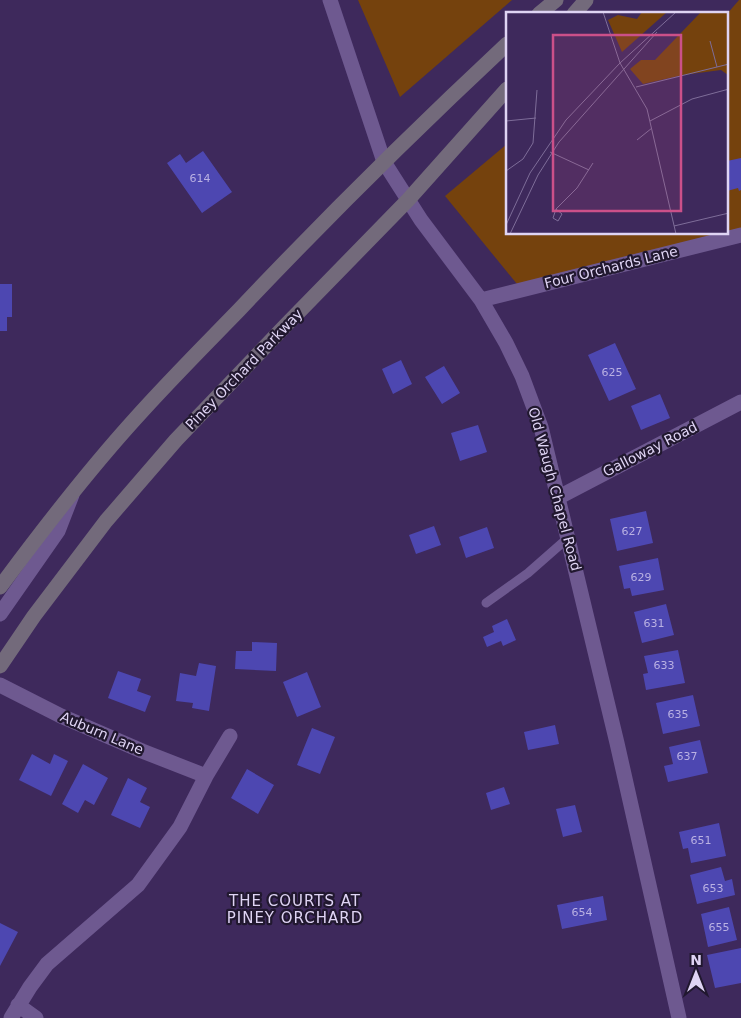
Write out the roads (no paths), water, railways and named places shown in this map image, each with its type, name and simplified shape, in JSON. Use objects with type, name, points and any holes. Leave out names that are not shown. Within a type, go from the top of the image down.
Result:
[{"type":"main road","points":[[541,12],[556,0]]},
{"type":"main road","points":[[576,12],[586,0]]},
{"type":"main road","points":[[0,587],[75,489],[135,419],[267,280],[384,162],[506,45]]},
{"type":"main road","name":"Piney Orchard Parkway","points":[[0,666],[34,616],[100,529],[170,448],[284,326],[408,200],[506,90]]},
{"type":"street","name":"Old Waugh Chapel Road","points":[[330,0],[384,162],[421,220],[481,300],[506,343],[522,376],[541,427],[618,743],[679,1018]]},
{"type":"street","name":"Four Orchards Lane","points":[[481,300],[741,235]]},
{"type":"street","name":"Galloway Road","points":[[559,496],[741,402]]},
{"type":"street","points":[[0,614],[58,531],[75,489]]},
{"type":"street","name":"Auburn Lane","points":[[0,685],[61,716],[206,776]]},
{"type":"street","points":[[36,1018],[15,1012],[47,964],[138,885],[180,827],[206,776],[230,736]]},
{"type":"lane","points":[[486,603],[528,573],[568,537]]},
{"type":"district","name":"THE COURTS AT PINEY ORCHARD","points":[[295,910]]}]
